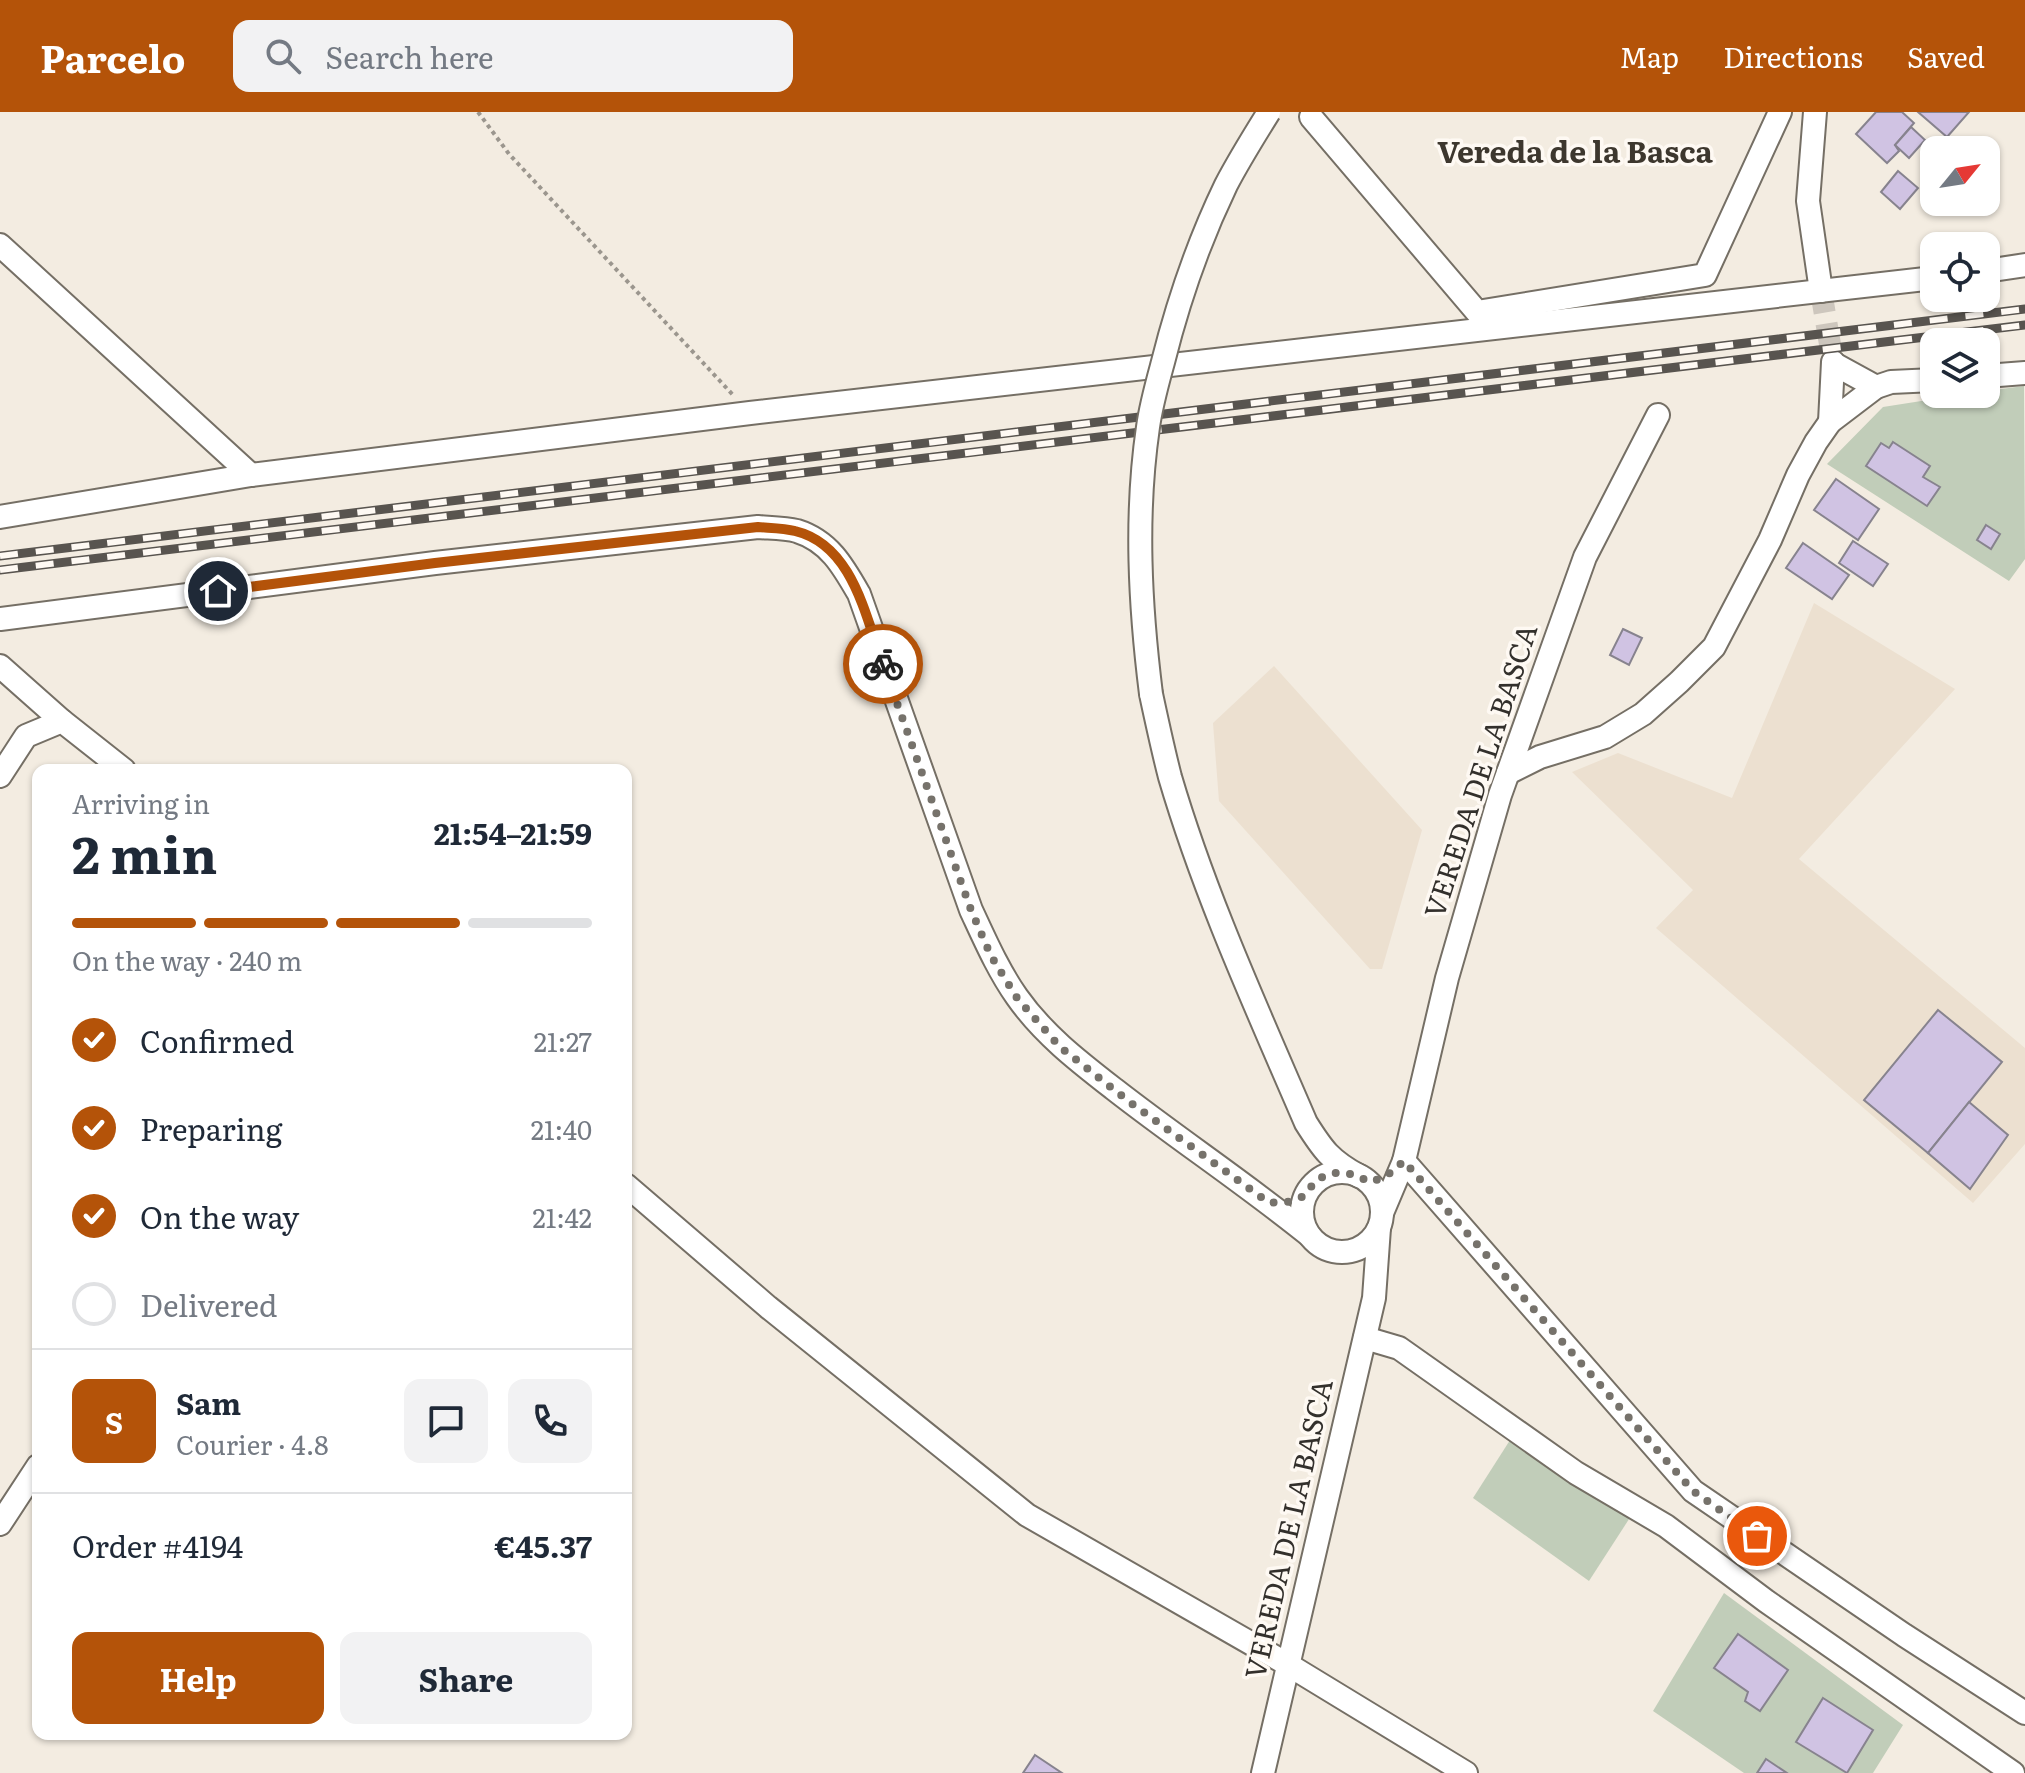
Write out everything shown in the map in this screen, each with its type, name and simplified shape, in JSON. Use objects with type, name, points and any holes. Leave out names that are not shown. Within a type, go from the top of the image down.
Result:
[{"type":"street","points":[[1269,112],[1227,185],[1203,239],[1169,337],[1148,426],[1143,484],[1141,581],[1144,637],[1151,694],[1170,774],[1227,938],[1306,1123],[1334,1161],[1364,1179],[1376,1191],[1381,1220],[1375,1235],[1362,1247],[1337,1252]]},
{"type":"street","points":[[1311,117],[1477,312],[1705,275],[1780,112]]},
{"type":"street","points":[[1815,112],[1808,201],[1821,291]]},
{"type":"street","points":[[0,245],[251,475]]},
{"type":"street","points":[[2000,269],[2025,265]]},
{"type":"street","points":[[0,517],[251,475],[750,413],[1920,280]]},
{"type":"street","points":[[1830,422],[1834,363],[1876,387]]},
{"type":"street","points":[[2000,375],[2025,373]]},
{"type":"street","points":[[1508,773],[1540,757],[1605,737],[1643,714],[1714,647],[1770,540],[1798,475],[1830,422],[1876,387],[1891,382],[1920,381]]},
{"type":"street","name":"VEREDA DE LA BASCA","points":[[1263,1773],[1374,1298],[1381,1220],[1404,1161],[1447,978],[1500,795],[1585,557],[1658,415]]},
{"type":"street","points":[[0,619],[435,563],[758,527],[796,531],[823,543],[843,565],[859,594],[971,910],[991,956],[1017,998],[1060,1047],[1131,1103],[1268,1202],[1321,1247],[1347,1257],[1361,1271],[1374,1298]]},
{"type":"street","points":[[0,666],[116,764]]},
{"type":"street","points":[[0,776],[26,736],[62,721]]},
{"type":"street","points":[[1306,1123],[1312,1158],[1302,1218],[1309,1235]]},
{"type":"street","points":[[1268,1202],[1289,1202],[1307,1192],[1316,1181],[1337,1172],[1348,1172],[1364,1179],[1380,1179],[1404,1161],[1693,1491],[2025,1713]]},
{"type":"street","points":[[632,1190],[768,1307],[1027,1515],[1287,1664],[1466,1773]]},
{"type":"street","points":[[1365,1338],[1399,1348],[1576,1473],[1666,1526],[1766,1601],[2013,1773]]},
{"type":"street","points":[[0,1524],[32,1475]]},
{"type":"path","points":[[478,112],[509,154],[750,413]]},
{"type":"shaded area","points":[[1814,603],[1955,689],[1799,859],[2025,1048],[2025,1144],[1973,1203],[1656,928],[1693,890],[1572,772],[1618,753],[1732,798]]},
{"type":"shaded area","points":[[1274,666],[1422,830],[1382,969],[1370,969],[1219,801],[1213,723]]},
{"type":"green space","points":[[2024,386],[2025,559],[2009,581],[1827,464],[1883,407],[1920,401],[1920,408],[2000,408],[2000,389]]},
{"type":"green space","points":[[1512,1437],[1631,1516],[1589,1581],[1473,1498]]},
{"type":"green space","points":[[1724,1593],[1903,1725],[1873,1773],[1744,1773],[1653,1711]]},
{"type":"building","points":[[1876,112],[1902,112],[1914,123],[1895,145],[1899,151],[1887,163],[1856,134]]},
{"type":"building","points":[[1918,112],[1969,112],[1946,136]]},
{"type":"building","points":[[1911,127],[1921,136],[1920,146],[1909,158],[1895,145]]},
{"type":"building","points":[[1898,171],[1918,188],[1900,209],[1881,192]]},
{"type":"building","points":[[1893,442],[1930,466],[1923,477],[1940,487],[1927,506],[1866,466],[1881,443],[1889,448]]},
{"type":"building","points":[[1836,479],[1879,509],[1858,540],[1814,510]]},
{"type":"building","points":[[1986,525],[2000,534],[1991,549],[1977,540]]},
{"type":"building","points":[[1853,541],[1888,564],[1873,586],[1839,563]]},
{"type":"building","points":[[1803,543],[1849,575],[1832,599],[1786,568]]},
{"type":"building","points":[[1623,629],[1642,638],[1629,665],[1610,655]]},
{"type":"building","points":[[1938,1010],[2002,1062],[1928,1153],[1864,1100]]},
{"type":"building","points":[[1969,1102],[2008,1135],[1970,1189],[1928,1153]]},
{"type":"building","points":[[1738,1634],[1788,1670],[1760,1711],[1745,1701],[1748,1692],[1714,1668]]},
{"type":"building","points":[[1823,1698],[1873,1730],[1847,1773],[1796,1742]]},
{"type":"building","points":[[1035,1755],[1062,1773],[1023,1773]]},
{"type":"building","points":[[1766,1759],[1787,1773],[1757,1773]]},
{"type":"tunnel","points":[[1821,291],[1833,362]]},
{"type":"railway","points":[[0,556],[2025,309]]},
{"type":"railway","points":[[0,570],[2025,325]]},
{"type":"way so far","points":[[883,664],[971,910],[991,956],[1017,998],[1060,1047],[1131,1103],[1268,1202],[1279,1204],[1299,1198],[1316,1181],[1337,1172],[1348,1172],[1369,1182],[1380,1179],[1404,1161],[1693,1491],[1757,1536]]},
{"type":"district","name":"Vereda de la Basca","points":[[1575,153]]},
{"type":"route","points":[[218,591],[758,527],[796,531],[823,543],[843,565],[859,594],[883,664]]}]
